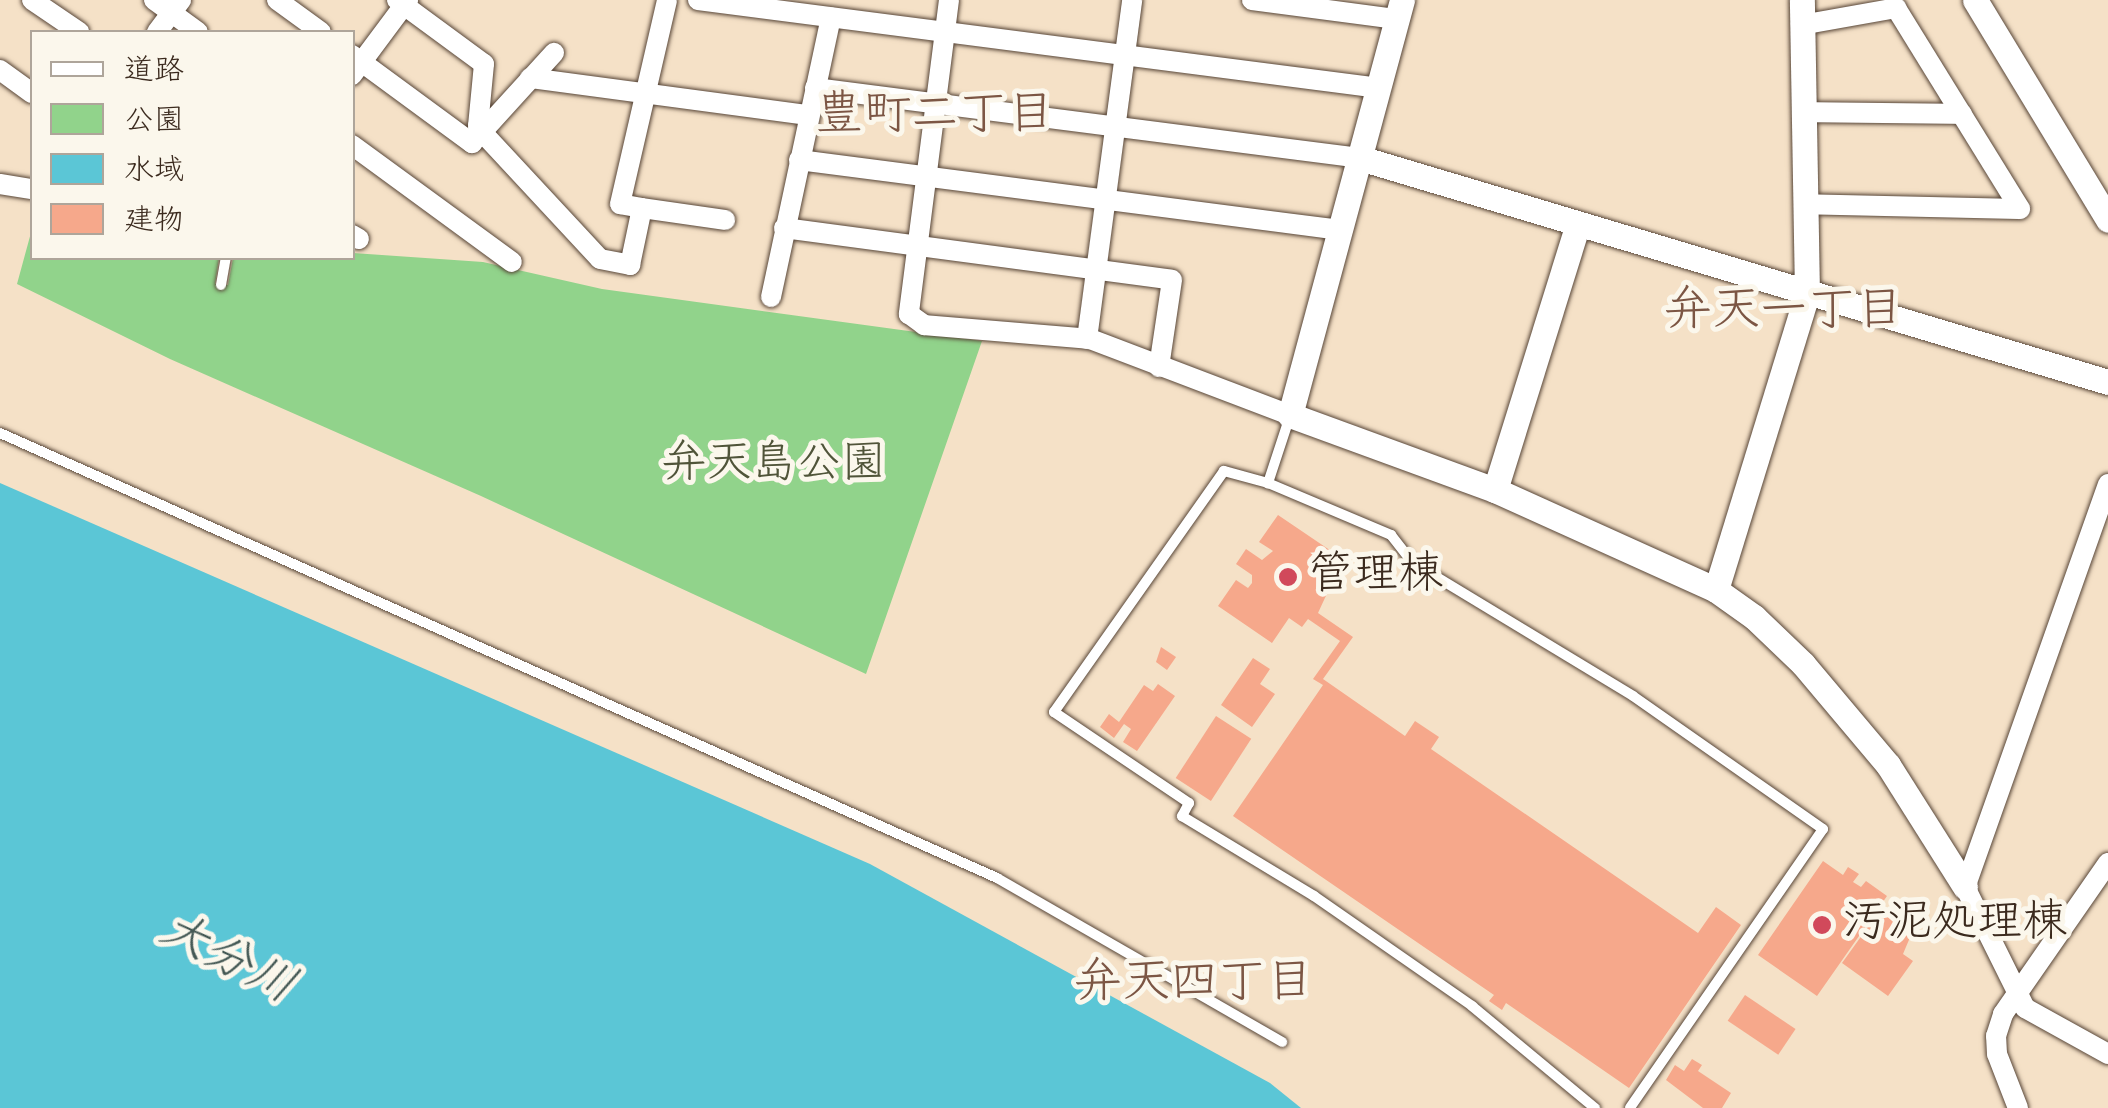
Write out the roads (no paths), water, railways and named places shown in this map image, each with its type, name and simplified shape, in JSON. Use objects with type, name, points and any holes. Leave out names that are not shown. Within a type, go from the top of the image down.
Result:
[{"type":"street","points":[[32,0],[76,30]]},
{"type":"street","points":[[277,0],[319,30]]},
{"type":"street","points":[[667,0],[620,204],[725,220]]},
{"type":"street","points":[[698,0],[769,5],[831,17],[1379,88]]},
{"type":"street","points":[[949,0],[909,314],[924,326],[1087,339],[1494,490],[1716,590],[1754,617],[1803,664],[1876,750],[1965,887],[2025,1008],[2108,1054]]},
{"type":"street","points":[[1087,339],[1132,0]]},
{"type":"street","points":[[1252,0],[1400,9],[1290,416]]},
{"type":"street","points":[[1975,0],[2108,220]]},
{"type":"street","points":[[554,53],[530,78],[482,132],[472,142],[356,64],[403,2],[484,64],[478,126],[482,132],[600,259],[630,266],[642,208]]},
{"type":"street","points":[[158,30],[169,4],[196,30]]},
{"type":"street","points":[[1716,590],[1807,294],[1805,204],[1803,112],[1801,12],[1896,8],[2020,209],[1805,204]]},
{"type":"street","points":[[771,297],[831,17]]},
{"type":"street","points":[[0,70],[30,92]]},
{"type":"street","points":[[530,78],[808,114]]},
{"type":"street","points":[[815,88],[1360,158],[2108,382]]},
{"type":"street","points":[[1803,112],[1962,114]]},
{"type":"street","points":[[355,148],[512,262]]},
{"type":"street","points":[[799,160],[1340,230]]},
{"type":"street","points":[[0,184],[30,189]]},
{"type":"street","points":[[1494,490],[1578,224]]},
{"type":"street","points":[[784,228],[1172,280],[1159,367]]},
{"type":"street","points":[[1965,887],[2108,484]]},
{"type":"street","points":[[2018,1108],[1997,1054],[1996,1036],[2016,992],[2108,863]]},
{"type":"lane","points":[[221,284],[226,260]]},
{"type":"lane","points":[[1268,483],[1290,416]]},
{"type":"lane","points":[[0,433],[996,878],[1282,1042]]},
{"type":"lane","points":[[1595,1108],[1472,1006],[1314,896],[1182,816],[1189,803],[1054,712],[1224,472],[1268,483],[1391,535],[1412,562],[1633,696],[1822,829],[1630,1108]]},
{"type":"water","name":"大分川","points":[[0,483],[870,864],[1270,1083],[1301,1108],[0,1108]]},
{"type":"place","name":"管理棟","points":[[1288,577]]},
{"type":"place","name":"汚泥処理棟","points":[[1822,925]]},
{"type":"district","name":"豊町二丁目","points":[[935,117]]},
{"type":"district","name":"弁天一丁目","points":[[1784,313]]},
{"type":"district","name":"弁天四丁目","points":[[1194,985]]},
{"type":"park label","name":"弁天島公園","points":[[774,466]]}]
